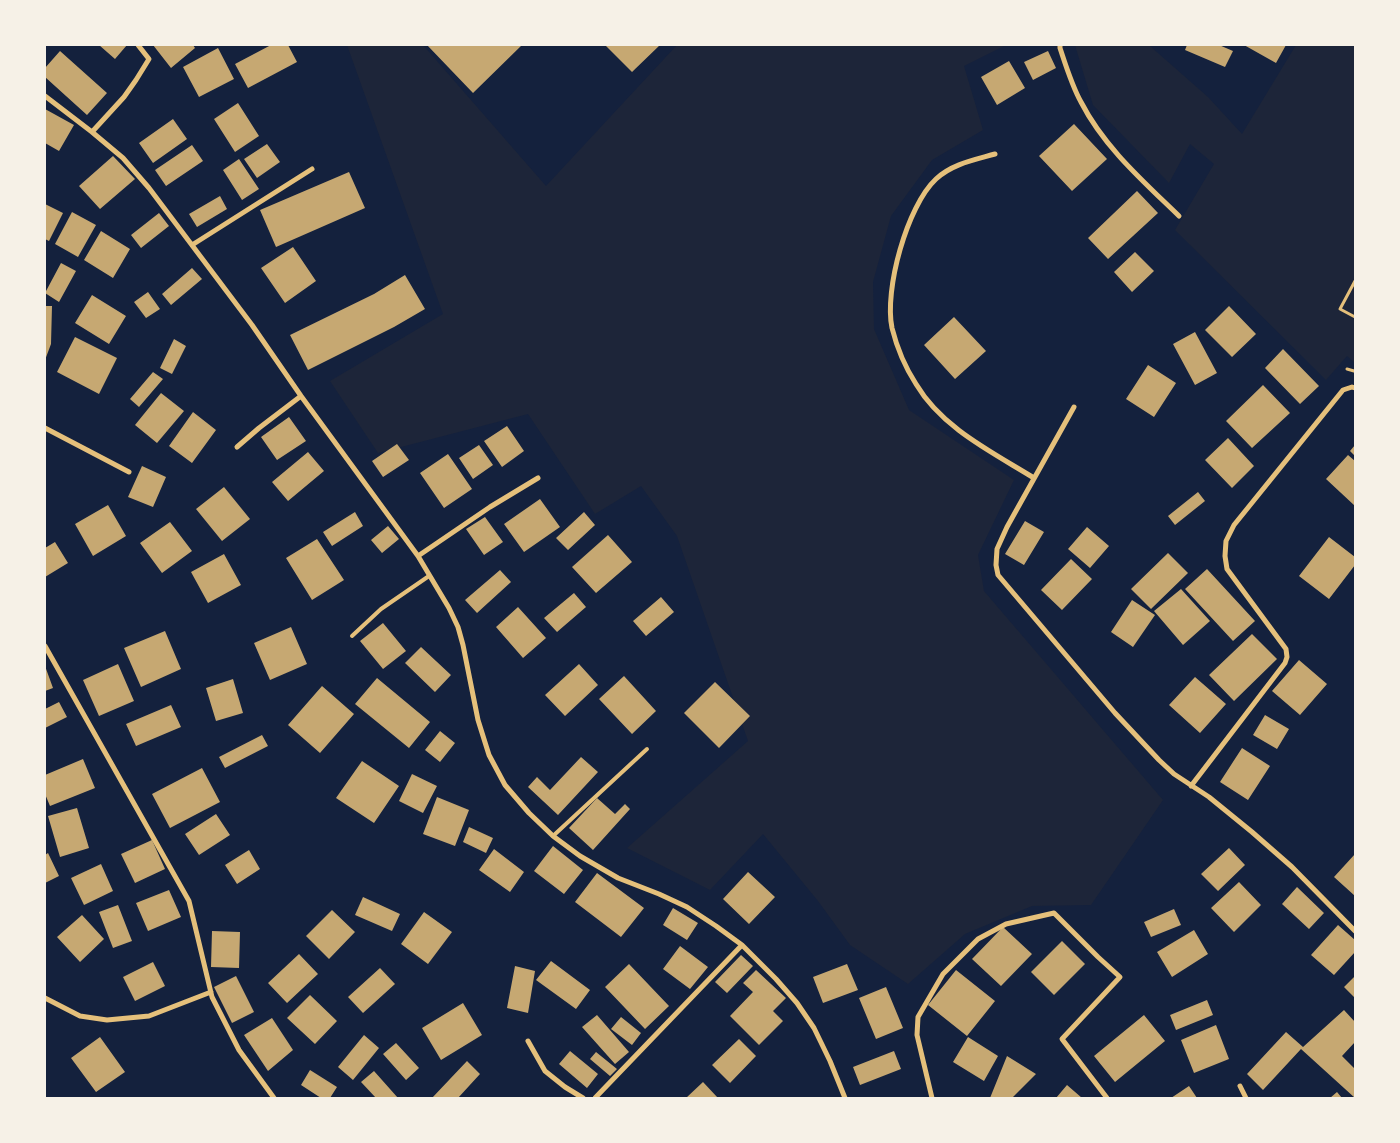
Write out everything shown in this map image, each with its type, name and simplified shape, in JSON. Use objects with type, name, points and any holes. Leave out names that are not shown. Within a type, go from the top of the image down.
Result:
[{"type":"street","points":[[92,132],[124,97],[149,59],[138,45]]},
{"type":"street","points":[[1060,45],[1080,102],[1107,142],[1141,180],[1179,216]]},
{"type":"street","points":[[45,96],[123,158],[149,188],[252,326],[418,556],[450,608],[458,627],[478,720],[489,755],[505,784],[529,813],[553,836],[580,856],[618,878],[687,907],[742,945],[798,1003],[814,1028],[845,1098]]},
{"type":"street","points":[[995,154],[955,166],[936,179],[924,193],[909,222],[898,256],[891,294],[892,327],[901,356],[916,385],[938,412],[977,443],[1034,478]]},
{"type":"street","points":[[192,245],[312,169]]},
{"type":"street","points":[[1191,786],[1285,663],[1287,657],[1286,649],[1227,570],[1225,556],[1226,541],[1234,526],[1343,390],[1355,388]]},
{"type":"street","points":[[237,447],[302,396]]},
{"type":"street","points":[[1074,407],[1007,526],[997,550],[996,565],[998,576],[1115,713],[1174,774],[1209,797],[1279,855],[1355,931]]},
{"type":"street","points":[[45,428],[129,472]]},
{"type":"street","points":[[418,556],[490,507],[538,478]]},
{"type":"street","points":[[45,646],[189,901],[212,997],[239,1050],[274,1098]]},
{"type":"street","points":[[932,1098],[916,1036],[918,1017],[943,974],[978,939],[1006,924],[1054,913],[1120,978],[1062,1039],[1107,1098]]},
{"type":"street","points":[[595,1098],[742,945]]},
{"type":"street","points":[[45,998],[80,1016],[107,1020],[149,1016],[211,992]]},
{"type":"street","points":[[528,1041],[545,1071],[583,1098]]},
{"type":"street","points":[[1240,1086],[1246,1098]]},
{"type":"lane","points":[[352,636],[381,609],[429,576]]},
{"type":"lane","points":[[553,836],[647,749]]},
{"type":"path","points":[[1355,281],[1340,309],[1355,317]]},
{"type":"path","points":[[1347,369],[1355,371]]},
{"type":"shaded area","points":[[347,45],[423,45],[546,186],[677,45],[1006,45],[964,66],[983,130],[932,160],[891,216],[873,282],[874,329],[909,410],[1014,480],[978,555],[984,591],[1163,800],[1091,905],[1032,906],[965,934],[908,984],[850,945],[818,901],[763,834],[710,890],[627,848],[748,741],[677,536],[641,486],[595,514],[528,414],[378,453],[330,381],[443,314]]},
{"type":"shaded area","points":[[1075,45],[1150,46],[1208,97],[1242,134],[1296,45],[1355,45],[1355,363],[1347,356],[1326,380],[1175,230],[1214,164],[1190,144],[1169,183],[1093,105]]},
{"type":"building","points":[[99,45],[127,45],[115,59]]},
{"type":"building","points":[[153,45],[193,45],[195,48],[171,68]]},
{"type":"building","points":[[271,45],[288,45],[297,62],[248,88],[235,64]]},
{"type":"building","points":[[427,45],[522,45],[473,93]]},
{"type":"building","points":[[605,45],[660,45],[632,72]]},
{"type":"building","points":[[1187,45],[1219,45],[1233,51],[1225,67],[1185,50]]},
{"type":"building","points":[[1244,45],[1286,45],[1276,63]]},
{"type":"building","points":[[218,48],[234,79],[199,97],[183,67]]},
{"type":"building","points":[[60,51],[107,93],[87,115],[45,77],[45,68]]},
{"type":"building","points":[[1048,51],[1056,68],[1033,80],[1024,62]]},
{"type":"building","points":[[1009,61],[1025,88],[997,105],[981,77]]},
{"type":"building","points":[[238,103],[259,136],[235,152],[214,119]]},
{"type":"building","points":[[45,109],[74,125],[59,151],[45,143]]},
{"type":"building","points":[[173,119],[187,139],[153,163],[139,143]]},
{"type":"building","points":[[1074,124],[1107,159],[1072,191],[1039,156]]},
{"type":"building","points":[[267,144],[280,162],[257,178],[244,159]]},
{"type":"building","points":[[192,145],[203,161],[166,186],[155,170]]},
{"type":"building","points":[[113,156],[135,179],[100,209],[79,186]]},
{"type":"building","points":[[239,159],[259,189],[242,200],[223,170]]},
{"type":"building","points":[[349,172],[365,208],[276,247],[260,210]]},
{"type":"building","points":[[1137,191],[1158,213],[1108,259],[1088,238]]},
{"type":"building","points":[[220,196],[227,209],[197,227],[189,214]]},
{"type":"building","points":[[45,204],[63,213],[49,241],[45,239]]},
{"type":"building","points":[[72,212],[96,225],[78,257],[55,244]]},
{"type":"building","points":[[159,213],[169,226],[141,248],[131,235]]},
{"type":"building","points":[[101,231],[130,249],[113,278],[84,260]]},
{"type":"building","points":[[293,247],[316,281],[285,303],[261,268]]},
{"type":"building","points":[[1135,252],[1154,271],[1132,292],[1114,272]]},
{"type":"building","points":[[61,263],[76,271],[59,302],[45,293]]},
{"type":"building","points":[[192,268],[202,279],[171,305],[162,294]]},
{"type":"building","points":[[405,275],[425,309],[394,327],[308,370],[290,335],[374,294]]},
{"type":"building","points":[[148,292],[160,309],[146,318],[134,302]]},
{"type":"building","points":[[92,295],[126,316],[109,344],[75,323]]},
{"type":"building","points":[[45,306],[52,306],[51,344],[45,360]]},
{"type":"building","points":[[1229,306],[1256,334],[1232,357],[1205,330]]},
{"type":"building","points":[[954,317],[986,351],[955,379],[924,345]]},
{"type":"building","points":[[1195,332],[1217,373],[1195,385],[1173,344]]},
{"type":"building","points":[[75,337],[117,358],[99,394],[57,372]]},
{"type":"building","points":[[174,339],[186,346],[172,374],[160,368]]},
{"type":"building","points":[[1283,349],[1319,386],[1300,404],[1265,368]]},
{"type":"building","points":[[1148,365],[1176,383],[1154,417],[1126,399]]},
{"type":"building","points":[[153,372],[163,379],[139,407],[130,399]]},
{"type":"building","points":[[1263,385],[1290,413],[1252,448],[1226,421]]},
{"type":"building","points":[[161,393],[184,411],[157,443],[135,425]]},
{"type":"building","points":[[193,412],[216,430],[192,463],[169,446]]},
{"type":"building","points":[[289,417],[306,441],[277,460],[261,437]]},
{"type":"building","points":[[507,426],[524,451],[502,467],[484,441]]},
{"type":"building","points":[[1228,438],[1254,466],[1232,488],[1205,460]]},
{"type":"building","points":[[397,444],[409,460],[383,477],[372,461]]},
{"type":"building","points":[[479,445],[493,465],[473,479],[459,458]]},
{"type":"building","points":[[1355,445],[1355,456],[1350,451]]},
{"type":"building","points":[[308,452],[324,471],[288,501],[272,482]]},
{"type":"building","points":[[448,454],[472,489],[444,508],[420,473]]},
{"type":"building","points":[[1348,455],[1355,461],[1355,506],[1326,479]]},
{"type":"building","points":[[142,466],[166,477],[153,507],[128,497]]},
{"type":"building","points":[[224,487],[250,519],[222,541],[196,509]]},
{"type":"building","points":[[1198,492],[1205,501],[1175,525],[1168,516]]},
{"type":"building","points":[[540,499],[560,527],[524,552],[504,524]]},
{"type":"building","points":[[108,505],[126,536],[93,556],[75,524]]},
{"type":"building","points":[[355,512],[363,526],[332,546],[323,532]]},
{"type":"building","points":[[584,512],[595,525],[568,550],[556,538]]},
{"type":"building","points":[[485,517],[503,542],[484,555],[466,529]]},
{"type":"building","points":[[1025,521],[1044,532],[1024,565],[1005,554]]},
{"type":"building","points":[[170,522],[192,551],[162,573],[140,543]]},
{"type":"building","points":[[388,526],[399,539],[382,553],[371,540]]},
{"type":"building","points":[[1087,527],[1109,546],[1090,568],[1068,549]]},
{"type":"building","points":[[608,535],[632,562],[596,593],[572,567]]},
{"type":"building","points":[[1329,537],[1355,557],[1355,565],[1329,599],[1299,576]]},
{"type":"building","points":[[317,539],[344,580],[312,600],[286,558]]},
{"type":"building","points":[[55,542],[68,563],[45,577],[45,548]]},
{"type":"building","points":[[1168,553],[1188,573],[1151,609],[1131,589]]},
{"type":"building","points":[[224,554],[241,585],[208,603],[191,572]]},
{"type":"building","points":[[1071,559],[1092,579],[1062,610],[1041,590]]},
{"type":"building","points":[[1207,569],[1255,621],[1233,641],[1185,589]]},
{"type":"building","points":[[500,570],[511,582],[477,613],[465,600]]},
{"type":"building","points":[[1181,589],[1210,621],[1183,645],[1154,611]]},
{"type":"building","points":[[574,593],[586,607],[557,632],[544,618]]},
{"type":"building","points":[[661,597],[674,612],[646,636],[633,621]]},
{"type":"building","points":[[1132,600],[1155,615],[1133,647],[1111,632]]},
{"type":"building","points":[[518,607],[546,638],[523,658],[496,627]]},
{"type":"building","points":[[383,623],[406,651],[383,669],[360,641]]},
{"type":"building","points":[[291,627],[307,664],[270,680],[254,643]]},
{"type":"building","points":[[165,631],[181,669],[141,687],[124,648]]},
{"type":"building","points":[[1252,634],[1277,659],[1234,701],[1209,675]]},
{"type":"building","points":[[421,647],[451,675],[435,692],[405,663]]},
{"type":"building","points":[[1299,660],[1327,684],[1300,715],[1272,691]]},
{"type":"building","points":[[118,664],[134,701],[99,716],[83,680]]},
{"type":"building","points":[[579,664],[598,685],[565,716],[545,695]]},
{"type":"building","points":[[45,666],[53,688],[45,691]]},
{"type":"building","points":[[624,676],[656,711],[632,734],[599,699]]},
{"type":"building","points":[[1195,677],[1226,704],[1200,733],[1169,705]]},
{"type":"building","points":[[377,678],[430,722],[409,748],[355,704]]},
{"type":"building","points":[[233,679],[243,713],[216,721],[206,688]]},
{"type":"building","points":[[715,682],[750,716],[719,748],[684,713]]},
{"type":"building","points":[[322,686],[354,714],[320,753],[288,725]]},
{"type":"building","points":[[59,702],[67,717],[45,728],[45,709]]},
{"type":"building","points":[[171,705],[181,727],[136,746],[126,724]]},
{"type":"building","points":[[1265,715],[1289,729],[1277,749],[1253,735]]},
{"type":"building","points":[[440,731],[455,743],[440,762],[425,750]]},
{"type":"building","points":[[262,735],[268,746],[225,768],[219,757]]},
{"type":"building","points":[[1242,748],[1270,766],[1248,800],[1220,782]]},
{"type":"building","points":[[581,757],[598,772],[558,815],[528,787],[537,777],[550,790]]},
{"type":"building","points":[[83,759],[95,788],[50,806],[45,794],[45,775]]},
{"type":"building","points":[[362,761],[399,786],[374,823],[336,798]]},
{"type":"building","points":[[202,768],[220,802],[170,828],[152,794]]},
{"type":"building","points":[[412,774],[437,786],[423,813],[399,801]]},
{"type":"building","points":[[437,797],[469,810],[455,846],[423,834]]},
{"type":"building","points":[[597,798],[615,814],[625,804],[630,809],[593,850],[569,828]]},
{"type":"building","points":[[77,808],[89,848],[60,857],[48,816]]},
{"type":"building","points":[[216,814],[230,835],[199,855],[185,834]]},
{"type":"building","points":[[469,827],[493,838],[486,853],[463,842]]},
{"type":"building","points":[[152,840],[165,869],[135,883],[121,854]]},
{"type":"building","points":[[553,846],[583,870],[564,894],[534,871]]},
{"type":"building","points":[[1229,848],[1245,865],[1218,891],[1201,874]]},
{"type":"building","points":[[494,849],[524,872],[510,892],[479,870]]},
{"type":"building","points":[[249,850],[260,869],[237,884],[225,865]]},
{"type":"building","points":[[48,853],[59,876],[45,883],[45,855]]},
{"type":"building","points":[[1355,854],[1355,896],[1334,877]]},
{"type":"building","points":[[101,864],[113,891],[84,905],[71,878]]},
{"type":"building","points":[[748,872],[775,897],[749,924],[723,899]]},
{"type":"building","points":[[597,873],[644,908],[621,937],[575,902]]},
{"type":"building","points":[[1239,882],[1261,905],[1234,932],[1211,908]]},
{"type":"building","points":[[1297,887],[1324,913],[1309,929],[1282,904]]},
{"type":"building","points":[[169,890],[181,917],[148,931],[136,903]]},
{"type":"building","points":[[363,897],[400,914],[392,931],[355,915]]},
{"type":"building","points":[[118,905],[132,941],[113,948],[99,912]]},
{"type":"building","points":[[673,908],[698,923],[687,940],[663,925]]},
{"type":"building","points":[[1174,909],[1181,925],[1151,937],[1144,922]]},
{"type":"building","points":[[332,910],[355,932],[329,959],[306,936]]},
{"type":"building","points":[[424,912],[452,932],[428,964],[401,944]]},
{"type":"building","points":[[82,915],[104,939],[80,962],[57,937]]},
{"type":"building","points":[[1338,925],[1355,940],[1355,952],[1334,975],[1311,955]]},
{"type":"building","points":[[1003,927],[1032,954],[1001,986],[972,959]]},
{"type":"building","points":[[1194,930],[1208,954],[1172,977],[1157,952]]},
{"type":"building","points":[[212,931],[240,932],[239,968],[211,967]]},
{"type":"building","points":[[1062,941],[1085,964],[1054,995],[1031,972]]},
{"type":"building","points":[[680,946],[708,967],[690,989],[663,969]]},
{"type":"building","points":[[299,954],[318,974],[287,1003],[268,983]]},
{"type":"building","points":[[741,955],[753,966],[727,993],[715,982]]},
{"type":"building","points":[[551,961],[590,990],[576,1009],[536,980]]},
{"type":"building","points":[[153,962],[165,986],[135,1001],[123,977]]},
{"type":"building","points":[[629,964],[669,1006],[645,1029],[605,987]]},
{"type":"building","points":[[847,964],[858,990],[823,1003],[813,977]]},
{"type":"building","points":[[515,966],[535,971],[528,1013],[507,1008]]},
{"type":"building","points":[[380,968],[395,984],[363,1013],[348,997]]},
{"type":"building","points":[[756,970],[786,998],[773,1011],[783,1021],[759,1045],[730,1016],[753,992],[743,983]]},
{"type":"building","points":[[956,970],[995,1001],[967,1036],[928,1005]]},
{"type":"building","points":[[236,976],[254,1012],[232,1023],[214,987]]},
{"type":"building","points":[[1355,976],[1355,998],[1344,987]]},
{"type":"building","points":[[886,987],[903,1028],[876,1039],[859,998]]},
{"type":"building","points":[[310,995],[337,1021],[315,1044],[287,1018]]},
{"type":"building","points":[[1207,1000],[1213,1015],[1176,1030],[1170,1015]]},
{"type":"building","points":[[463,1003],[482,1035],[441,1060],[422,1028]]},
{"type":"building","points":[[1344,1010],[1355,1022],[1355,1042],[1342,1056],[1355,1069],[1355,1098],[1301,1049],[1263,1090],[1247,1074],[1286,1032],[1303,1047]]},
{"type":"building","points":[[597,1015],[629,1052],[615,1064],[582,1027]]},
{"type":"building","points":[[1144,1015],[1165,1041],[1115,1082],[1094,1056]]},
{"type":"building","points":[[621,1017],[641,1033],[632,1045],[611,1029]]},
{"type":"building","points":[[272,1018],[293,1050],[268,1071],[244,1035]]},
{"type":"building","points":[[1216,1025],[1229,1059],[1194,1073],[1181,1040]]},
{"type":"building","points":[[364,1035],[379,1048],[353,1080],[338,1067]]},
{"type":"building","points":[[100,1037],[125,1072],[96,1092],[71,1058]]},
{"type":"building","points":[[968,1037],[998,1056],[984,1081],[953,1062]]},
{"type":"building","points":[[739,1039],[756,1056],[730,1083],[712,1065]]},
{"type":"building","points":[[396,1043],[419,1068],[406,1080],[383,1054]]},
{"type":"building","points":[[570,1051],[598,1074],[587,1088],[559,1064]]},
{"type":"building","points":[[894,1051],[901,1069],[860,1085],[853,1067]]},
{"type":"building","points":[[596,1052],[617,1069],[610,1076],[590,1059]]},
{"type":"building","points":[[1007,1056],[1036,1074],[1012,1098],[990,1098]]},
{"type":"building","points":[[467,1061],[480,1074],[458,1098],[432,1098]]},
{"type":"building","points":[[310,1070],[337,1087],[330,1098],[321,1098],[301,1085]]},
{"type":"building","points":[[374,1071],[398,1098],[376,1098],[361,1082]]},
{"type":"building","points":[[703,1082],[718,1098],[686,1098]]},
{"type":"building","points":[[1067,1085],[1082,1098],[1056,1098]]},
{"type":"building","points":[[1189,1086],[1197,1098],[1171,1098]]},
{"type":"building","points":[[1337,1092],[1342,1098],[1330,1098]]}]
